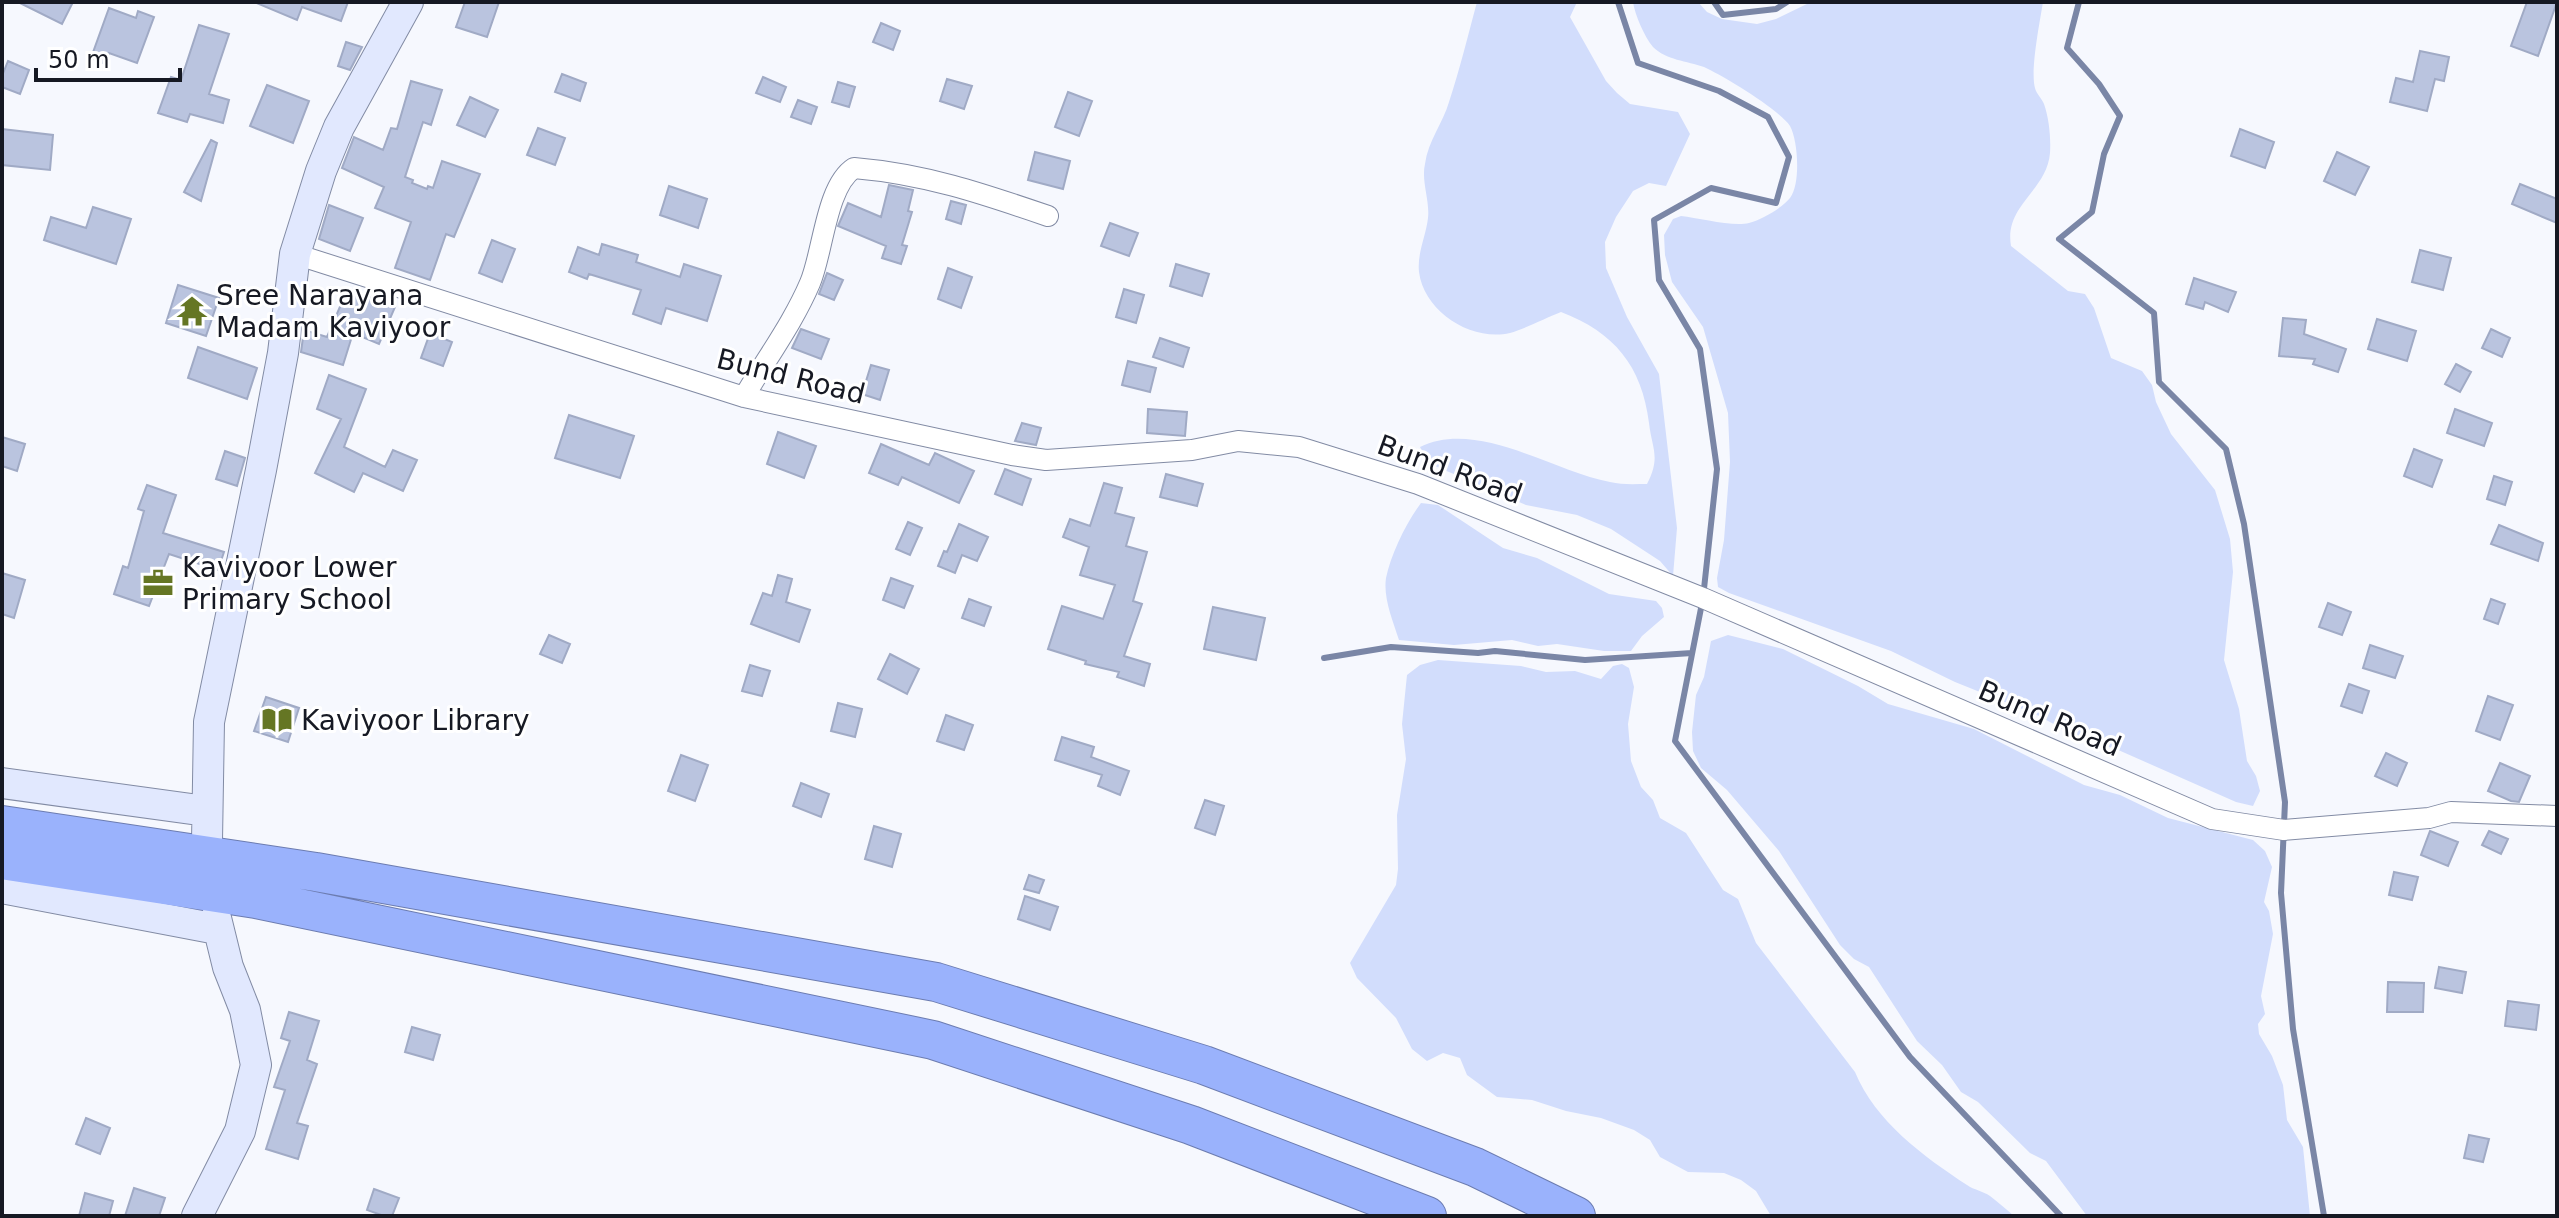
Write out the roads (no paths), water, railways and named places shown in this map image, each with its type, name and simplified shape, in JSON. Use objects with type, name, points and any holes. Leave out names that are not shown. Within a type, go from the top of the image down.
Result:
[{"type":"highway","points":[[2,825],[316,872],[936,982],[1204,1065],[1475,1167],[1576,1216]]},
{"type":"highway","points":[[2,860],[256,899],[933,1040],[1191,1125],[1427,1216]]},
{"type":"main road","points":[[207,841],[209,722],[283,353],[295,254],[321,171],[339,127],[408,2]]},
{"type":"main road","points":[[2,783],[206,811]]},
{"type":"main road","points":[[2,888],[217,923],[228,967],[245,1010],[256,1065],[240,1131],[197,1216]]},
{"type":"street","points":[[744,397],[811,282],[835,198],[844,178],[854,168],[895,171],[951,183],[1048,216]]},
{"type":"street","name":"Bund Road","points":[[295,254],[744,397],[1046,460],[1192,450],[1238,441],[1299,447],[1418,484],[1689,592],[2212,819],[2284,830],[2429,818],[2451,812],[2557,816]]},
{"type":"waterway","points":[[1618,2],[1638,63],[1719,91],[1768,117],[1789,157],[1776,203],[1711,188],[1654,220],[1659,280],[1700,349],[1717,469],[1703,598],[1675,741],[1910,1057],[2061,1216]]},
{"type":"waterway","points":[[1714,2],[1723,15],[1776,9],[1787,2]]},
{"type":"waterway","points":[[2079,2],[2067,48],[2099,84],[2120,116],[2104,154],[2092,212],[2059,239],[2154,313],[2159,382],[2226,449],[2244,524],[2285,802],[2281,893],[2293,1029],[2324,1216]]},
{"type":"waterway","points":[[1324,658],[1391,647],[1478,653],[1495,651],[1585,660],[1692,653]]},
{"type":"place","name":"Sree Narayana Madam Kaviyoor","points":[[192,311]]},
{"type":"place","name":"Kaviyoor Lower Primary School","points":[[158,583]]},
{"type":"place","name":"Kaviyoor Library","points":[[277,720]]}]
